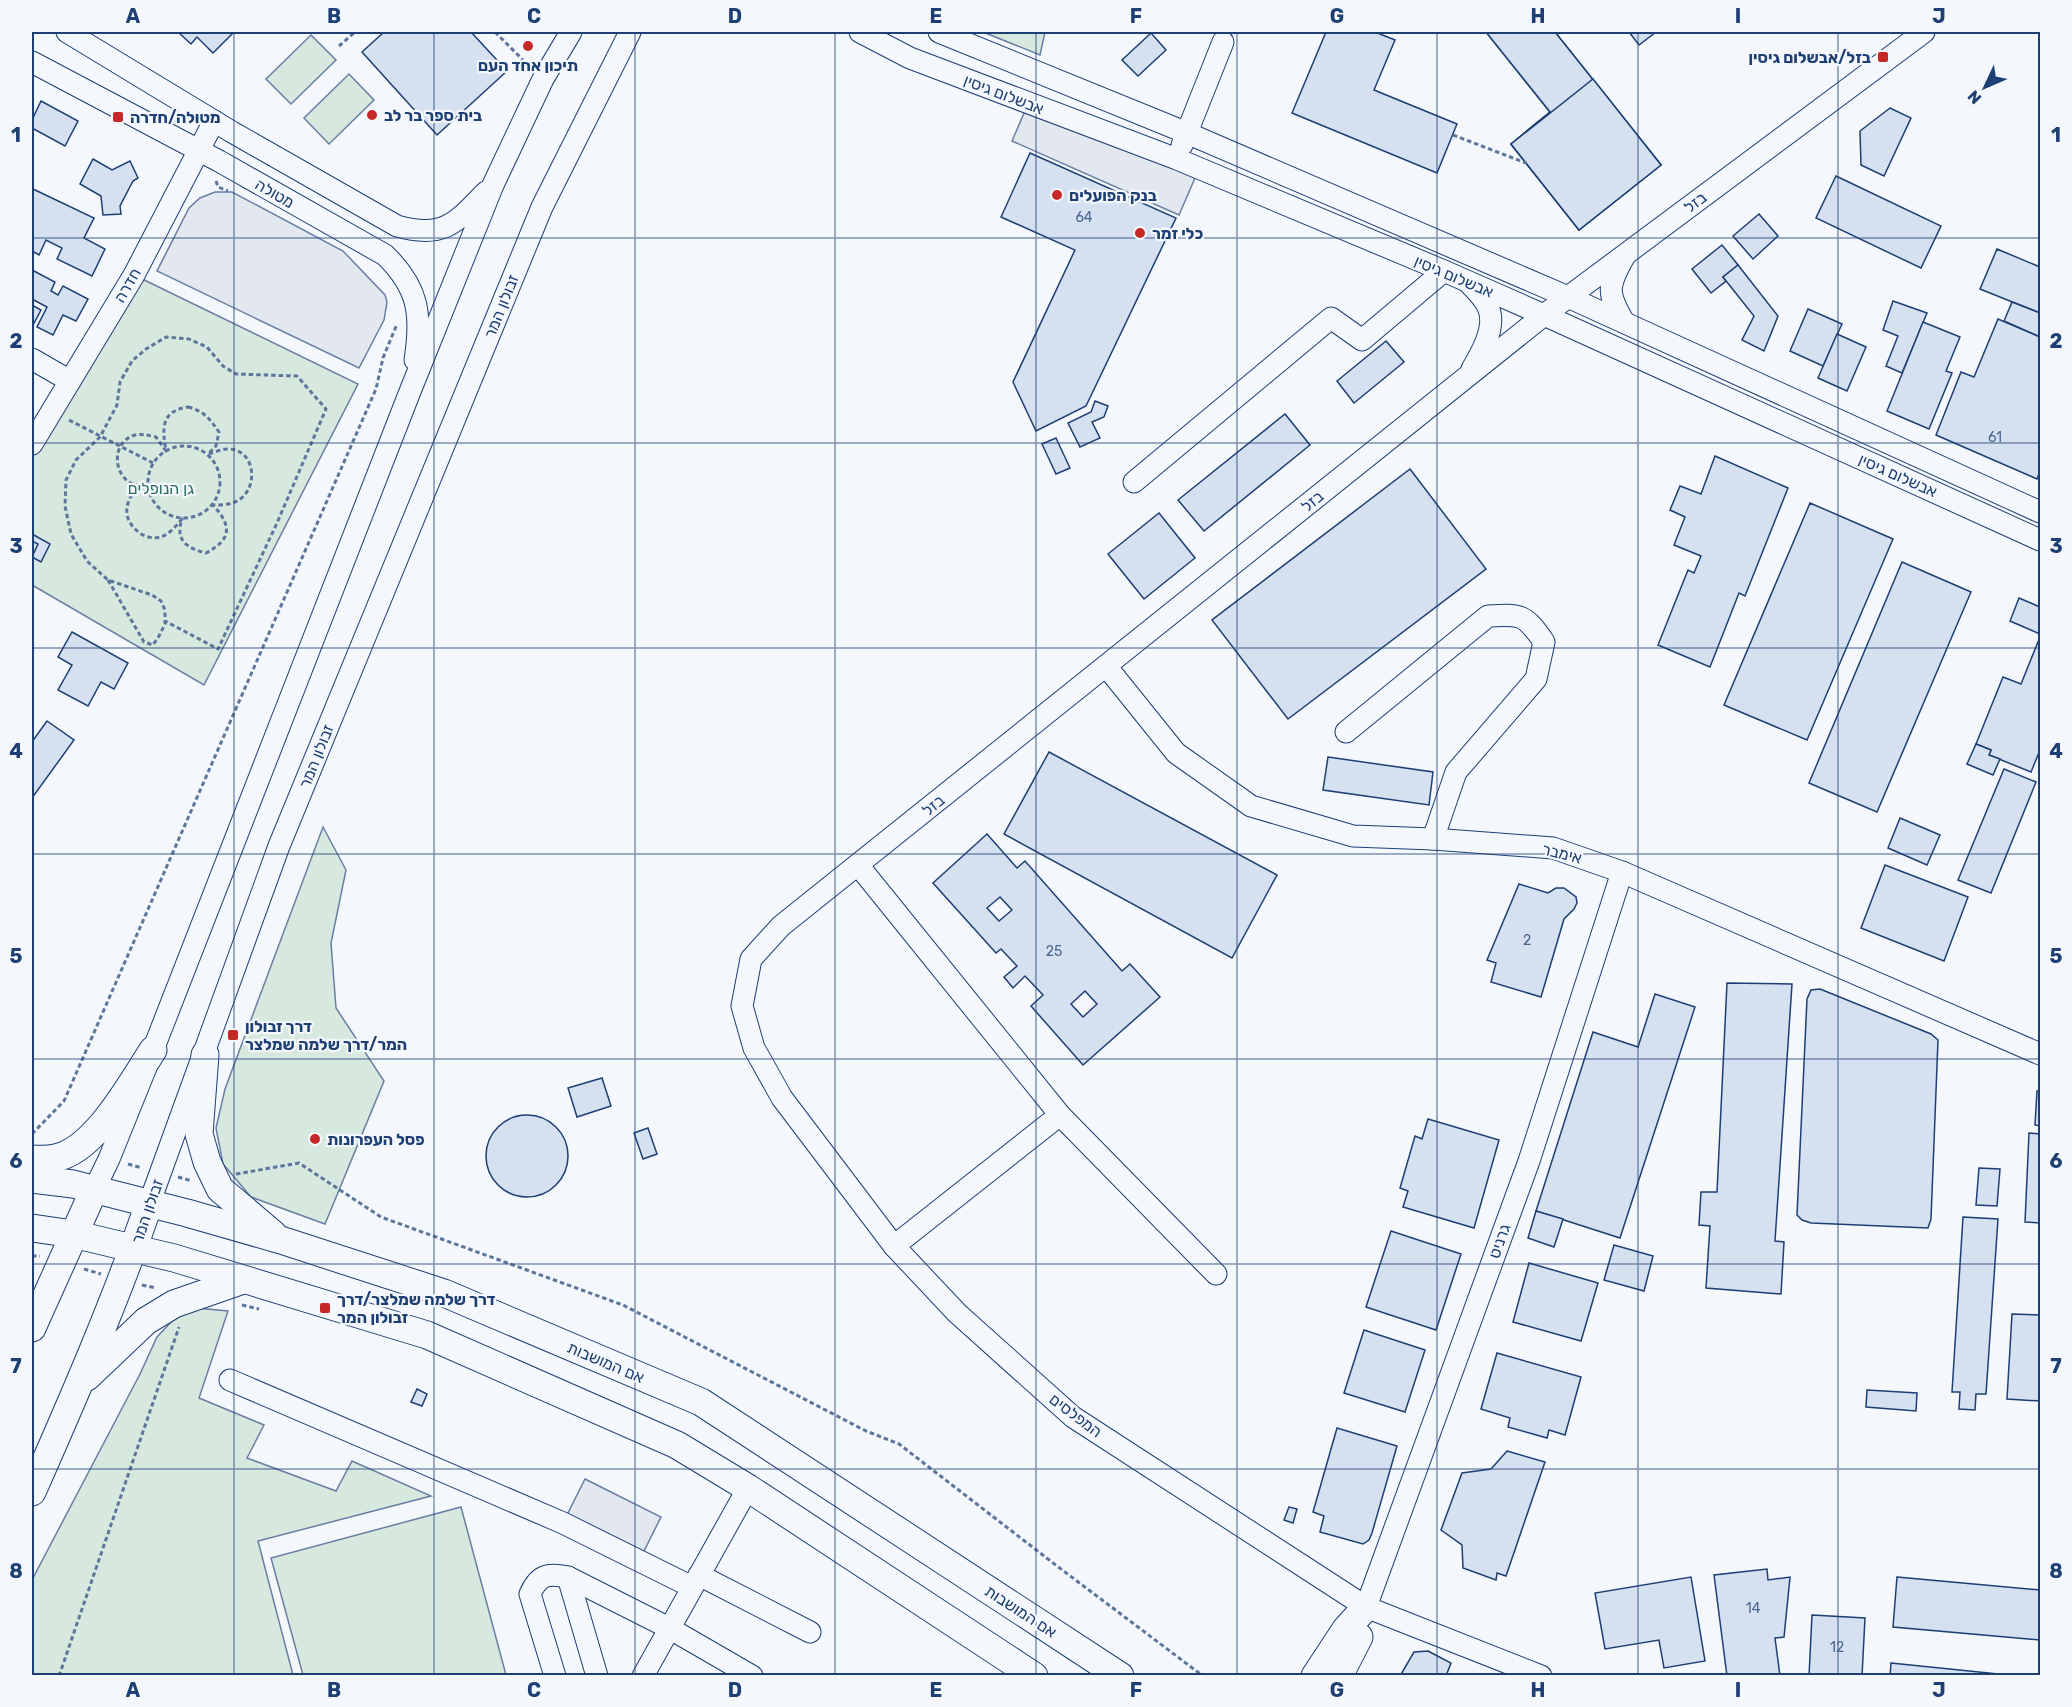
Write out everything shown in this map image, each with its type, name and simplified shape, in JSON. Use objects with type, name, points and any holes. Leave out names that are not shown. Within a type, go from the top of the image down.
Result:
[{"type":"main road","points":[[32,1159],[56,1158],[79,1148],[110,1116],[153,1050]]},
{"type":"main road","points":[[205,1055],[199,1134],[214,1178],[220,1189],[281,1240]]},
{"type":"main road","name":"אם המושבות","points":[[32,1179],[73,1184],[281,1240],[444,1293],[701,1402],[1120,1676]]},
{"type":"main road","points":[[32,1326],[94,1190]]},
{"type":"main road","name":"זבולון המר","points":[[32,1492],[122,1281],[149,1204]]},
{"type":"main road","points":[[32,1228],[73,1234],[174,1258],[238,1292],[427,1335],[677,1445],[748,1488],[1034,1676]]},
{"type":"main road","points":[[32,1282],[34,1287],[32,1326]]},
{"type":"main road","points":[[80,1384],[146,1321],[174,1304],[238,1292]]},
{"type":"main road","points":[[1316,1676],[1346,1629],[1366,1607]]},
{"type":"main road","points":[[1339,1676],[1358,1641],[1366,1607]]},
{"type":"street","name":"מטולה","points":[[67,32],[214,121],[397,226],[431,232],[450,226],[493,185]]},
{"type":"street","points":[[94,1190],[153,1050],[493,185],[543,79],[570,32]]},
{"type":"street","name":"זבולון המר","points":[[149,1204],[279,846],[542,207],[630,32]]},
{"type":"street","name":"אבשלום גיסין","points":[[860,32],[910,58],[1176,159],[1444,271],[2040,540]]},
{"type":"street","name":"אבשלום גיסין","points":[[939,32],[1187,133],[1568,297],[2040,512]]},
{"type":"street","name":"בזל","points":[[742,1006],[752,959],[781,927],[1544,315],[1924,32]]},
{"type":"street","points":[[1176,159],[1223,42]]},
{"type":"street","name":"מטולה","points":[[32,62],[197,155],[385,255],[409,283],[416,303],[419,336],[409,394]]},
{"type":"street","name":"חדרה","points":[[32,444],[44,413],[70,381],[134,275],[214,121]]},
{"type":"street","points":[[1624,322],[1612,302],[1611,292],[1615,273],[1627,253]]},
{"type":"street","points":[[1134,482],[1331,318],[1362,340],[1444,271]]},
{"type":"street","points":[[1468,282],[1484,299],[1489,309],[1490,321],[1482,352],[1468,376]]},
{"type":"street","points":[[32,359],[70,381]]},
{"type":"street","points":[[1347,732],[1488,616],[1516,615],[1532,624],[1544,642],[1536,679],[1456,772],[1433,839]]},
{"type":"street","name":"אימבר","points":[[1106,666],[1176,753],[1251,806],[1353,836],[1553,848],[1622,872],[2040,1054]]},
{"type":"street","points":[[858,865],[1060,1115],[1216,1274]]},
{"type":"street","name":"גרניט","points":[[1366,1607],[1529,1161],[1622,872]]},
{"type":"street","name":"המפלסים","points":[[742,1006],[754,1048],[782,1098],[894,1246],[957,1313],[1073,1417],[1366,1607],[1541,1676]]},
{"type":"street","points":[[894,1246],[1060,1115]]},
{"type":"street","points":[[230,1380],[810,1632]]},
{"type":"street","points":[[643,1676],[748,1488]]},
{"type":"street","points":[[555,1676],[530,1594],[535,1584],[543,1576],[555,1574],[568,1577],[669,1628],[752,1676]]},
{"type":"street","points":[[568,1577],[597,1676]]},
{"type":"path","points":[[339,46],[354,32]]},
{"type":"path","points":[[495,32],[523,60]]},
{"type":"path","points":[[1453,135],[1526,163]]},
{"type":"path","points":[[197,155],[212,169],[218,187],[233,192]]},
{"type":"path","points":[[32,1134],[64,1101],[376,389],[383,358],[399,321]]},
{"type":"path","points":[[108,580],[152,595],[161,601],[165,610],[165,621],[153,645],[144,642],[108,580],[87,561],[71,534],[65,506],[66,480],[76,460],[100,437],[117,405],[120,382],[132,361],[166,337],[189,339],[207,347],[223,366],[236,374],[297,376],[326,409],[277,523],[218,649],[165,621]]},
{"type":"path","points":[[166,450],[162,429],[168,416],[178,408],[189,407],[200,410],[219,432],[216,446],[208,454]]},
{"type":"path","points":[[44,413],[153,463]]},
{"type":"path","points":[[147,487],[130,483],[117,470],[120,447],[130,437],[142,434],[156,437],[166,450]]},
{"type":"path","points":[[185,445],[208,454],[216,464],[221,482],[219,494],[213,505],[203,514],[182,519],[170,516],[159,509],[147,487],[148,475],[153,463],[166,450],[185,445]]},
{"type":"path","points":[[208,454],[228,449],[240,453],[251,464],[253,479],[247,492],[234,503],[213,505]]},
{"type":"path","points":[[147,487],[136,488],[128,498],[126,513],[131,526],[146,537],[160,537],[171,531],[182,519]]},
{"type":"path","points":[[182,519],[179,530],[181,539],[194,550],[206,553],[221,545],[227,532],[224,518],[213,505]]},
{"type":"path","points":[[109,1159],[198,1182],[299,1162],[381,1216],[623,1305],[866,1431],[900,1444],[1203,1676]]},
{"type":"path","points":[[32,1256],[42,1256],[122,1281],[157,1288]]},
{"type":"path","points":[[238,1292],[267,1312]]},
{"type":"path","points":[[59,1676],[181,1323]]},
{"type":"green space","points":[[983,32],[1045,32],[1040,55]]},
{"type":"green space","points":[[311,35],[336,60],[291,104],[266,79]]},
{"type":"green space","points":[[349,74],[374,100],[329,144],[304,118]]},
{"type":"green space","name":"גן הנופלים","points":[[134,275],[358,384],[204,685],[32,585],[32,453]]},
{"type":"green space","points":[[323,827],[346,870],[331,943],[336,1008],[384,1081],[325,1224],[251,1197],[223,1164],[216,1128],[225,1089]]},
{"type":"green space","points":[[185,1307],[228,1311],[199,1398],[264,1425],[247,1458],[336,1491],[352,1461],[431,1496],[258,1541],[293,1675],[32,1675],[32,1580],[140,1374],[157,1337]]},
{"type":"green space","points":[[461,1507],[506,1675],[303,1675],[271,1558]]},
{"type":"shaded area","points":[[1028,104],[1195,178],[1179,215],[1012,141]]},
{"type":"shaded area","points":[[215,192],[232,192],[343,251],[385,295],[387,302],[384,320],[359,368],[157,271],[189,208],[200,198]]},
{"type":"shaded area","points":[[585,1479],[661,1517],[639,1561],[563,1523]]},
{"type":"building","points":[[178,32],[234,32],[213,53],[197,37],[191,44]]},
{"type":"building","points":[[384,32],[471,32],[507,71],[437,135],[362,52]]},
{"type":"building","points":[[1326,32],[1375,32],[1395,40],[1374,90],[1457,124],[1437,173],[1292,113]]},
{"type":"building","points":[[1486,32],[1555,32],[1661,165],[1579,230],[1511,144],[1550,112]]},
{"type":"building","points":[[1486,32],[1555,32],[1661,165],[1579,230],[1511,144],[1550,112]]},
{"type":"building","points":[[1629,32],[1656,32],[1639,45]]},
{"type":"building","points":[[1151,33],[1166,50],[1138,76],[1122,60]]},
{"type":"building","points":[[1593,79],[1661,165],[1579,230],[1511,144]]},
{"type":"building","points":[[41,101],[78,121],[65,146],[32,128],[32,120]]},
{"type":"building","points":[[1890,108],[1911,118],[1884,176],[1861,165],[1860,131]]},
{"type":"building","points":[[1030,153],[1176,218],[1086,406],[1036,431],[1013,382],[1075,250],[1001,217]]},
{"type":"building","points":[[93,159],[112,170],[130,161],[138,178],[133,181],[120,206],[121,214],[103,215],[101,196],[80,184]]},
{"type":"building","points":[[1836,176],[1941,226],[1921,268],[1816,218]]},
{"type":"building","points":[[33,189],[94,218],[84,238],[105,249],[92,276],[57,259],[62,248],[46,240],[39,255],[32,251]]},
{"type":"building","points":[[1759,214],[1778,236],[1753,259],[1733,236]]},
{"type":"building","points":[[1722,245],[1738,265],[1723,277],[1726,281],[1711,293],[1692,269]]},
{"type":"building","points":[[1997,249],[2040,267],[2040,313],[1980,289]]},
{"type":"building","points":[[1738,265],[1778,316],[1764,351],[1742,340],[1754,316],[1723,277]]},
{"type":"building","points":[[32,270],[55,282],[51,291],[58,295],[63,286],[88,299],[76,321],[63,315],[53,335],[37,327],[47,307],[32,299]]},
{"type":"building","points":[[1893,301],[1927,313],[1902,373],[1886,366],[1898,336],[1883,330]]},
{"type":"building","points":[[2012,302],[2040,313],[2040,337],[2004,321]]},
{"type":"building","points":[[32,305],[41,310],[33,325],[32,325]]},
{"type":"building","points":[[1808,309],[1842,324],[1823,366],[1790,351]]},
{"type":"building","points":[[1998,319],[2040,337],[2040,471],[2037,479],[1936,435],[1961,372],[1974,377]]},
{"type":"building","points":[[1923,322],[1960,337],[1946,371],[1952,373],[1929,429],[1887,411]]},
{"type":"building","points":[[1837,334],[1866,347],[1847,391],[1818,378]]},
{"type":"building","points":[[1386,341],[1404,362],[1354,403],[1337,381]]},
{"type":"building","points":[[1095,401],[1108,406],[1104,417],[1092,422],[1100,438],[1080,447],[1068,423],[1091,412]]},
{"type":"building","points":[[1285,414],[1310,445],[1204,531],[1178,500]]},
{"type":"building","points":[[1056,438],[1070,468],[1056,474],[1042,444]]},
{"type":"building","points":[[1715,456],[1788,488],[1745,596],[1739,593],[1710,667],[1658,645],[1688,570],[1694,573],[1701,556],[1674,545],[1685,517],[1670,510],[1680,486],[1701,494]]},
{"type":"building","points":[[1410,469],[1486,569],[1288,719],[1212,620]]},
{"type":"building","points":[[1810,503],[1893,539],[1807,740],[1724,705]]},
{"type":"building","points":[[1159,513],[1195,558],[1144,599],[1108,554]]},
{"type":"building","points":[[32,534],[50,544],[41,562],[32,557],[38,544],[32,541]]},
{"type":"building","points":[[1902,562],[1971,592],[1877,812],[1809,783]]},
{"type":"building","points":[[2019,598],[2040,607],[2040,634],[2010,621]]},
{"type":"building","points":[[72,632],[128,663],[114,689],[101,682],[88,706],[58,690],[72,665],[58,657]]},
{"type":"building","points":[[2040,637],[2040,750],[2031,772],[1989,755],[1991,750],[1976,744],[2003,677],[2021,684]]},
{"type":"building","points":[[47,721],[74,740],[32,798],[32,737],[34,739]]},
{"type":"building","points":[[1976,744],[1991,750],[1989,755],[2000,759],[1993,775],[1967,764]]},
{"type":"building","points":[[1049,752],[1277,875],[1232,958],[1004,834]]},
{"type":"building","points":[[1328,757],[1433,772],[1429,805],[1323,790]]},
{"type":"building","points":[[2004,769],[2036,782],[1991,893],[1958,880]]},
{"type":"building","points":[[1900,818],[1940,835],[1927,865],[1888,848]]},
{"type":"building","points":[[987,834],[1017,868],[1025,861],[1122,971],[1130,964],[1160,997],[1083,1065],[1031,1006],[1043,995],[1025,976],[1013,988],[1004,977],[1017,966],[1001,949],[996,953],[933,883]],"holes":[[[1000,897],[1012,910],[999,921],[987,908]],[[1085,991],[1097,1004],[1083,1017],[1071,1004]]]},
{"type":"building","points":[[1885,865],[1968,897],[1944,961],[1861,928]]},
{"type":"building","points":[[1519,884],[1548,893],[1556,888],[1564,888],[1576,897],[1577,903],[1574,909],[1564,919],[1541,997],[1491,982],[1496,963],[1487,960]]},
{"type":"building","points":[[1727,983],[1792,984],[1775,1241],[1784,1242],[1781,1294],[1706,1288],[1710,1226],[1699,1225],[1701,1192],[1717,1192]]},
{"type":"building","points":[[1820,989],[1931,1034],[1938,1040],[1931,1219],[1928,1228],[1811,1223],[1802,1220],[1797,1215],[1807,999],[1811,990]]},
{"type":"building","points":[[1655,994],[1695,1007],[1620,1238],[1536,1211],[1593,1032],[1638,1047]]},
{"type":"building","points":[[602,1078],[611,1106],[577,1117],[568,1088]]},
{"type":"building","points":[[2037,1091],[2040,1091],[2040,1126],[2035,1125]]},
{"type":"building","points":[[527,1115],[543,1118],[556,1127],[565,1140],[568,1156],[565,1172],[556,1185],[543,1194],[527,1197],[511,1194],[498,1185],[489,1172],[486,1156],[489,1140],[498,1127],[511,1118]]},
{"type":"building","points":[[1428,1119],[1499,1140],[1474,1228],[1403,1207],[1408,1191],[1400,1188],[1415,1136],[1422,1139]]},
{"type":"building","points":[[648,1128],[657,1154],[643,1159],[634,1133]]},
{"type":"building","points":[[2029,1133],[2040,1134],[2040,1223],[2025,1222]]},
{"type":"building","points":[[1979,1168],[2000,1169],[1997,1206],[1976,1205]]},
{"type":"building","points":[[1536,1211],[1563,1219],[1554,1247],[1528,1238]]},
{"type":"building","points":[[1963,1217],[1998,1219],[1986,1394],[1976,1394],[1975,1410],[1959,1409],[1960,1392],[1952,1392]]},
{"type":"building","points":[[1391,1231],[1461,1254],[1436,1330],[1366,1307]]},
{"type":"building","points":[[1614,1245],[1653,1256],[1644,1291],[1604,1280]]},
{"type":"building","points":[[1529,1263],[1598,1283],[1581,1341],[1513,1322]]},
{"type":"building","points":[[2012,1314],[2040,1315],[2040,1401],[2007,1399]]},
{"type":"building","points":[[1364,1330],[1425,1350],[1405,1412],[1344,1393]]},
{"type":"building","points":[[1497,1353],[1581,1377],[1565,1435],[1549,1430],[1547,1438],[1508,1427],[1510,1418],[1481,1409]]},
{"type":"building","points":[[417,1389],[427,1394],[422,1406],[411,1402]]},
{"type":"building","points":[[1867,1390],[1917,1393],[1916,1411],[1866,1407]]},
{"type":"building","points":[[1337,1428],[1397,1446],[1372,1533],[1369,1540],[1363,1544],[1320,1532],[1324,1516],[1313,1512]]},
{"type":"building","points":[[1507,1451],[1545,1462],[1506,1576],[1497,1573],[1496,1580],[1463,1568],[1462,1545],[1441,1530],[1462,1473],[1491,1469]]},
{"type":"building","points":[[1289,1507],[1297,1509],[1293,1523],[1284,1520]]},
{"type":"building","points":[[1767,1569],[1768,1580],[1790,1577],[1784,1637],[1775,1638],[1780,1676],[1727,1676],[1714,1575]]},
{"type":"building","points":[[1691,1577],[1705,1661],[1664,1668],[1659,1640],[1605,1649],[1595,1593]]},
{"type":"building","points":[[1897,1577],[2040,1590],[2040,1640],[1893,1627]]},
{"type":"building","points":[[1812,1615],[1865,1618],[1862,1676],[1809,1676]]},
{"type":"building","points":[[1428,1651],[1451,1663],[1446,1676],[1400,1676],[1414,1652]]},
{"type":"building","points":[[1891,1663],[2018,1676],[1890,1676]]},
{"type":"place","name":"תיכון אחד העם","points":[[528,46]]},
{"type":"place","name":"בזל/אבשלום גיסין","points":[[1883,57]]},
{"type":"place","name":"בית ספר בר לב","points":[[372,115]]},
{"type":"place","name":"מטולה/חדרה","points":[[118,117]]},
{"type":"place","name":"בנק הפועלים","points":[[1057,195]]},
{"type":"place","name":"כלי זמר","points":[[1140,233]]},
{"type":"place","name":"דרך זבולון המר/דרך שלמה שמלצר","points":[[233,1035]]},
{"type":"place","name":"פסל העפרונות","points":[[315,1139]]},
{"type":"place","name":"דרך שלמה שמלצר/דרך זבולון המר","points":[[325,1308]]}]
